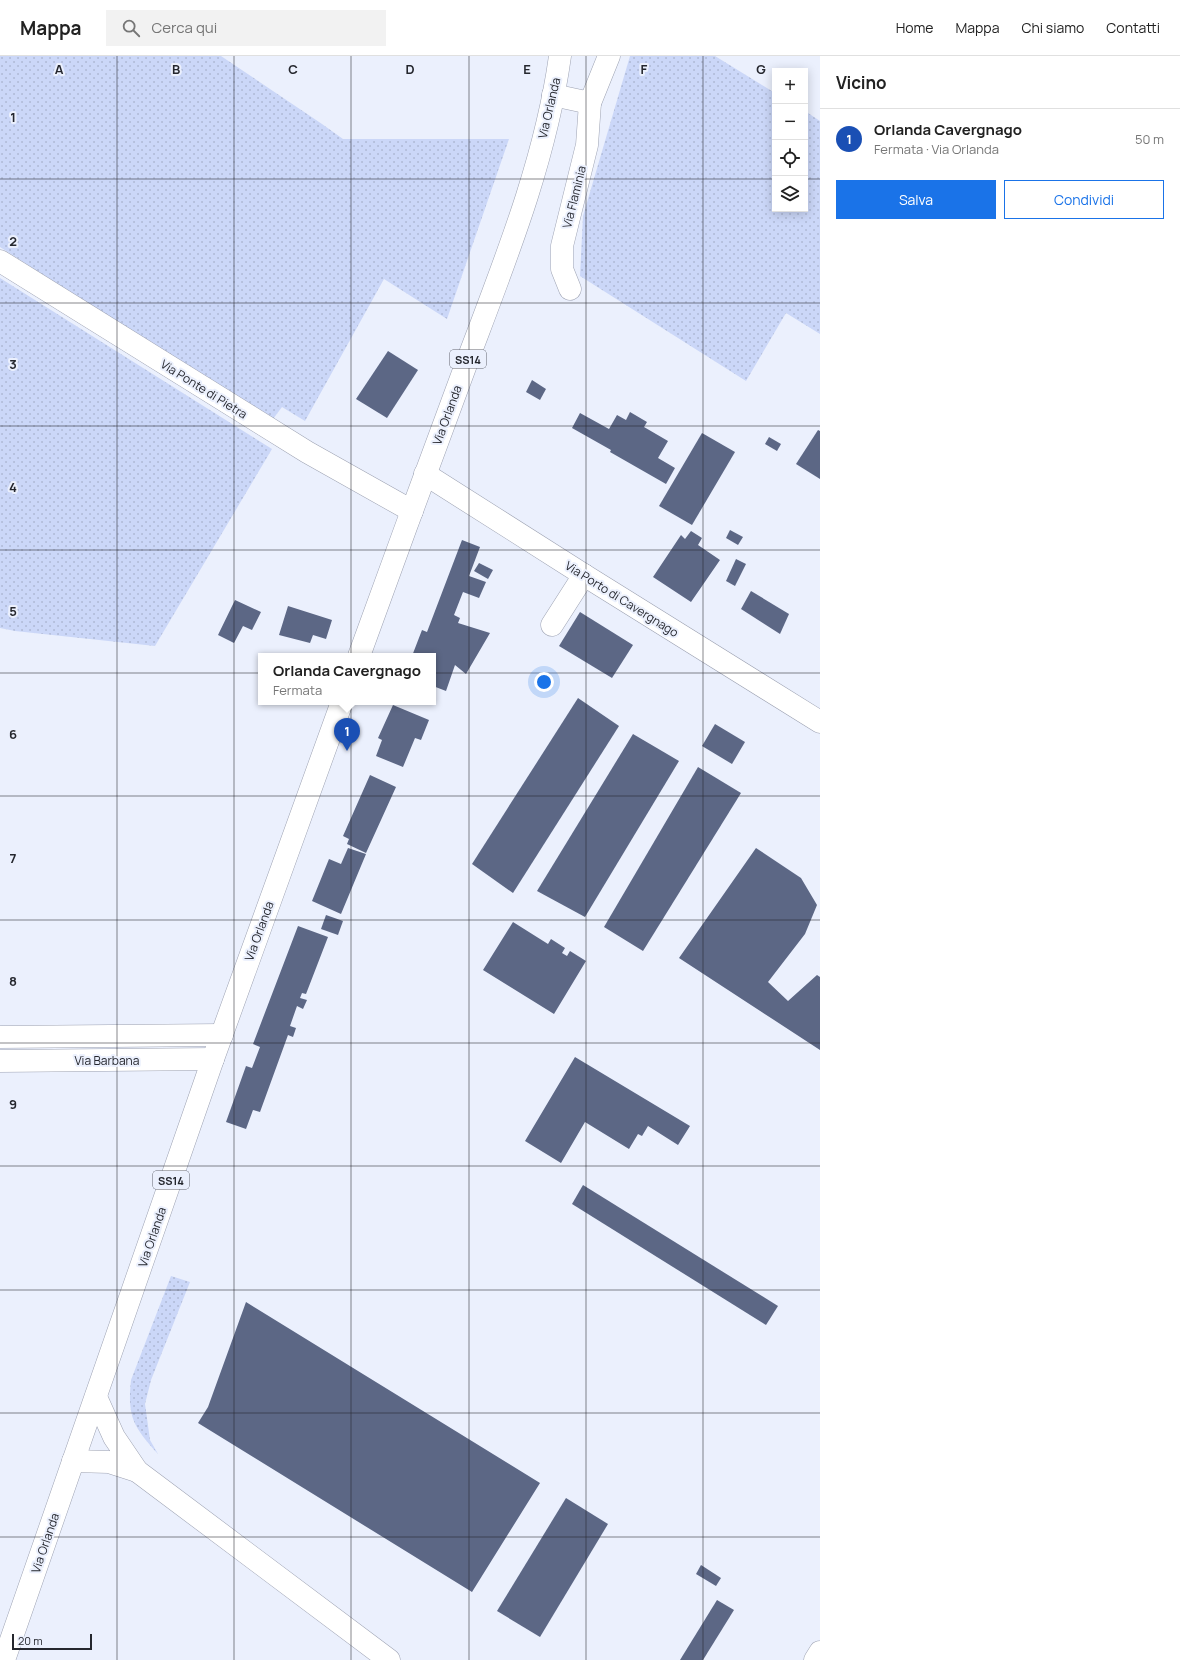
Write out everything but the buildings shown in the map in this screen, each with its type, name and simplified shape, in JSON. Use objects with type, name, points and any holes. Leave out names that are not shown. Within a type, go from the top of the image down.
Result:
[{"type":"street","name":"Via Orlanda","points":[[360,653],[501,270],[529,188],[553,95],[560,56]]},
{"type":"street","name":"Via Flaminia","points":[[570,289],[562,269],[562,246],[587,145],[590,103],[609,56]]},
{"type":"street","points":[[553,95],[590,103]]},
{"type":"street","name":"Via Ponte di Pietra","points":[[0,261],[307,452],[412,511]]},
{"type":"street","name":"Via Porto di Cavergnago","points":[[426,474],[584,575],[820,722]]},
{"type":"street","points":[[552,625],[584,575]]},
{"type":"street","name":"Via Orlanda","points":[[4,1660],[222,1035],[341,705]]},
{"type":"street","points":[[0,1037],[222,1035]]},
{"type":"street","name":"Via Barbana","points":[[0,1061],[214,1059]]},
{"type":"street","points":[[96,1397],[114,1437],[137,1471]]},
{"type":"street","points":[[73,1461],[109,1462],[137,1471],[389,1660]]},
{"type":"street","points":[[815,1660],[820,1652]]},
{"type":"shaded area","points":[[0,56],[221,56],[343,139],[509,139],[447,319],[384,279],[305,421],[282,407],[273,419],[154,346],[0,247]]},
{"type":"shaded area","points":[[630,56],[715,56],[772,91],[772,212],[808,212],[808,113],[820,121],[820,334],[786,313],[746,381],[580,276],[583,216]]},
{"type":"shaded area","points":[[0,278],[272,449],[155,646],[15,631],[0,628]]},
{"type":"shaded area","points":[[171,1276],[190,1282],[151,1380],[145,1404],[150,1440],[158,1454],[143,1436],[134,1421],[131,1413],[130,1393],[131,1380]]},
{"type":"place","name":"Orlanda Cavergnago","points":[[347,751]]}]
